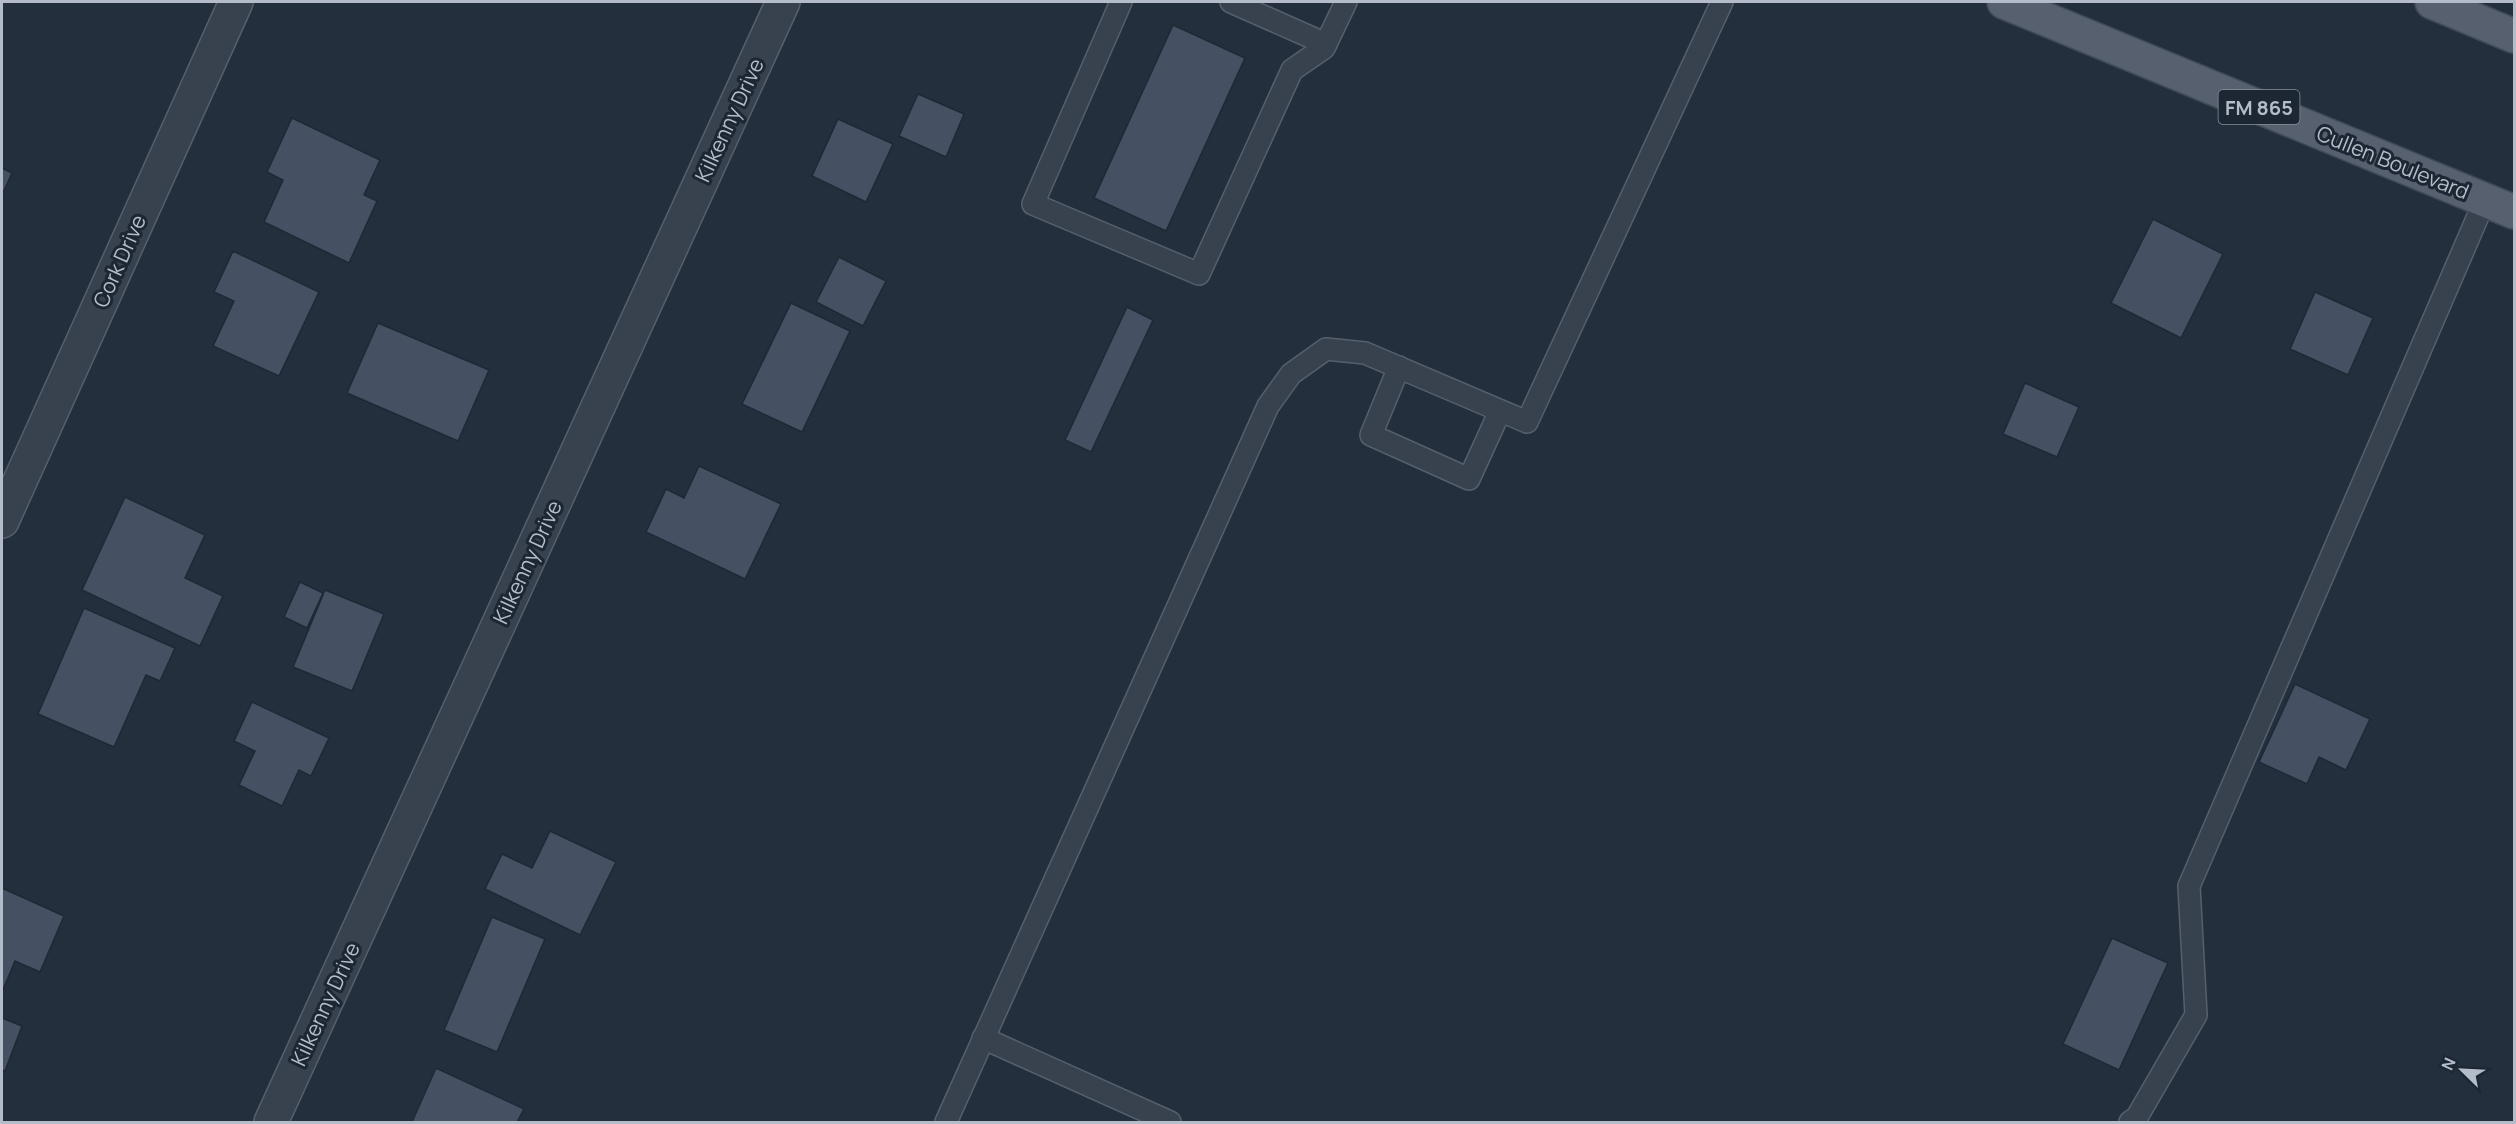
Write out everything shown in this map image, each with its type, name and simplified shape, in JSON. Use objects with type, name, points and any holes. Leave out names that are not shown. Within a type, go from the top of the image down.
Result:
[{"type":"main road","name":"Cullen Boulevard","points":[[2004,2],[2514,212]]},
{"type":"main road","points":[[2432,2],[2514,36]]},
{"type":"street","name":"Cork Drive","points":[[2,521],[236,2]]},
{"type":"street","name":"Kilkenny Drive","points":[[271,1122],[783,2]]},
{"type":"lane","points":[[1121,2],[1033,204],[1199,274],[1292,70],[1324,48],[1346,2]]},
{"type":"lane","points":[[1231,2],[1326,44]]},
{"type":"lane","points":[[946,1122],[1268,406],[1291,374],[1326,349],[1365,353],[1527,422],[1722,2]]},
{"type":"lane","points":[[2130,1122],[2137,1118],[2196,1015],[2189,886],[2485,200]]},
{"type":"lane","points":[[1399,367],[1371,435],[1469,479],[1500,411]]},
{"type":"lane","points":[[983,1038],[1170,1122]]},
{"type":"building","points":[[1173,25],[1245,58],[1166,231],[1094,198]]},
{"type":"building","points":[[918,94],[964,114],[946,157],[899,136]]},
{"type":"building","points":[[292,118],[380,160],[364,195],[377,201],[349,263],[264,222],[283,180],[267,172]]},
{"type":"building","points":[[838,119],[893,144],[866,202],[812,176]]},
{"type":"building","points":[[2,168],[12,173],[2,195]]},
{"type":"building","points":[[2153,219],[2223,254],[2181,338],[2111,303]]},
{"type":"building","points":[[233,251],[319,292],[279,376],[213,346],[234,301],[214,292]]},
{"type":"building","points":[[839,257],[886,281],[863,326],[816,302]]},
{"type":"building","points":[[2315,292],[2373,318],[2348,375],[2290,349]]},
{"type":"building","points":[[791,303],[850,331],[802,432],[742,404]]},
{"type":"building","points":[[1127,307],[1153,320],[1091,452],[1065,440]]},
{"type":"building","points":[[378,323],[489,370],[458,441],[347,393]]},
{"type":"building","points":[[2025,383],[2079,407],[2057,457],[2003,434]]},
{"type":"building","points":[[699,466],[781,504],[745,579],[646,532],[666,489],[684,498]]},
{"type":"building","points":[[125,497],[205,535],[185,578],[223,596],[200,646],[82,590]]},
{"type":"building","points":[[300,582],[323,593],[307,628],[284,617]]},
{"type":"building","points":[[325,590],[384,614],[352,691],[293,667]]},
{"type":"building","points":[[84,608],[175,648],[160,681],[146,675],[114,747],[38,714]]},
{"type":"building","points":[[2295,684],[2370,719],[2346,770],[2319,757],[2307,784],[2259,762]]},
{"type":"building","points":[[252,702],[329,738],[311,776],[299,770],[282,806],[239,785],[255,751],[234,741]]},
{"type":"building","points":[[550,831],[616,862],[580,935],[485,889],[502,854],[532,868]]},
{"type":"building","points":[[2,888],[64,916],[40,972],[15,961],[2,992]]},
{"type":"building","points":[[492,917],[545,939],[497,1052],[444,1030]]},
{"type":"building","points":[[2112,938],[2168,963],[2119,1070],[2063,1044]]},
{"type":"building","points":[[2,1018],[22,1026],[5,1071],[2,1070]]},
{"type":"building","points":[[436,1068],[524,1109],[517,1122],[412,1122]]}]
